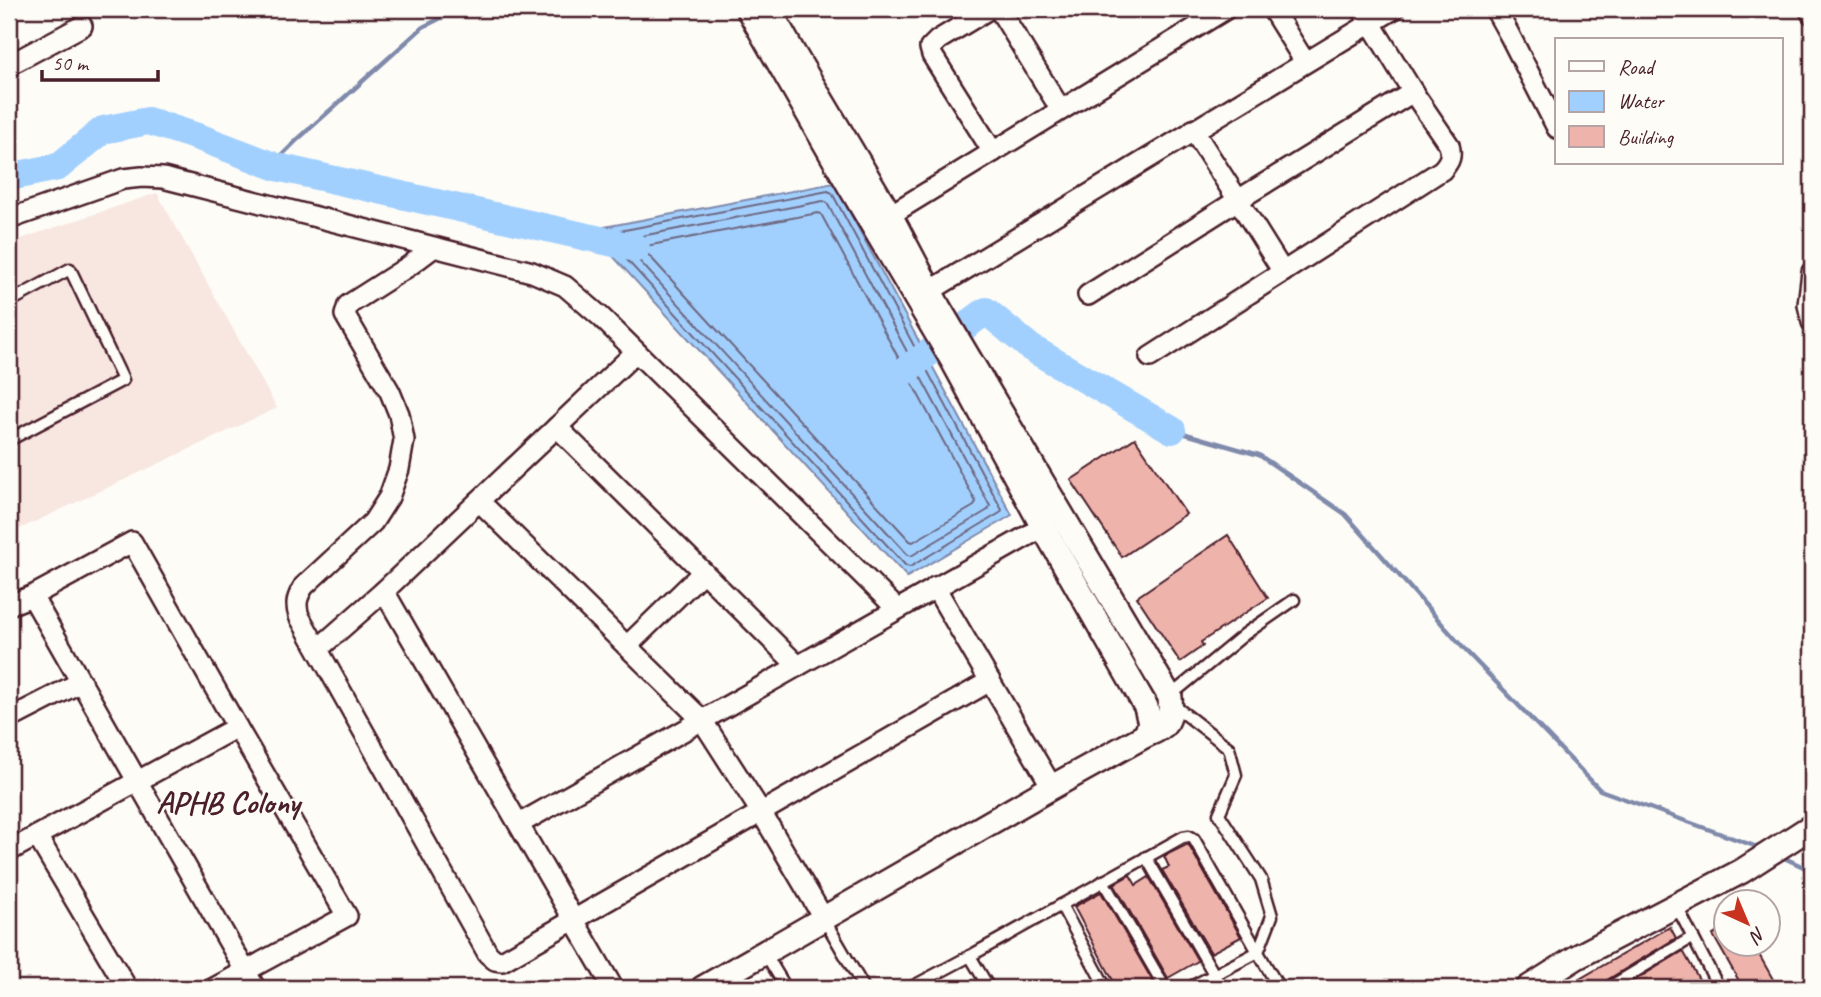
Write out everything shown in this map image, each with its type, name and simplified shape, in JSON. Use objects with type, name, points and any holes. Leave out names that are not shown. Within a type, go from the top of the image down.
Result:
[{"type":"street","points":[[748,9],[954,363],[1042,527],[1146,707],[1150,723],[1146,735]]},
{"type":"street","points":[[703,988],[1052,787],[1146,735],[1160,730],[1168,723],[1171,712],[1170,700],[769,9]]},
{"type":"street","points":[[989,9],[938,40],[930,48],[993,152]]},
{"type":"street","points":[[999,9],[1061,110]]},
{"type":"street","points":[[890,215],[1226,9]]},
{"type":"street","points":[[1272,9],[1304,62]]},
{"type":"street","points":[[930,290],[1304,62],[1366,16],[1394,9]]},
{"type":"street","points":[[1494,9],[1555,124]]},
{"type":"street","points":[[1810,9],[1812,14]]},
{"type":"street","points":[[1150,357],[1442,170],[1449,162],[1452,154],[1449,145],[1366,16]]},
{"type":"street","points":[[9,65],[82,26]]},
{"type":"street","points":[[1088,295],[1413,92]]},
{"type":"street","points":[[1194,130],[1283,272]]},
{"type":"street","points":[[9,219],[123,178],[163,178],[532,272],[565,286],[601,317],[897,609]]},
{"type":"street","points":[[433,247],[409,266],[348,305],[345,315],[390,392],[399,414],[404,440],[399,469],[389,497],[373,522],[304,586],[296,606],[299,616],[488,954],[495,960],[502,961],[990,681]]},
{"type":"street","points":[[1812,272],[1808,305],[1812,322]]},
{"type":"street","points":[[318,649],[384,591],[636,352]]},
{"type":"street","points":[[557,427],[798,666]]},
{"type":"street","points":[[479,500],[702,720],[761,812],[824,919]]},
{"type":"street","points":[[519,824],[1042,527]]},
{"type":"street","points":[[9,606],[132,542],[347,916],[214,988]]},
{"type":"street","points":[[627,646],[703,572]]},
{"type":"street","points":[[935,587],[1052,787]]},
{"type":"street","points":[[384,591],[613,988]]},
{"type":"street","points":[[32,596],[255,988]]},
{"type":"street","points":[[9,719],[81,682]]},
{"type":"street","points":[[9,851],[237,727]]},
{"type":"street","points":[[1532,987],[1577,957],[1749,867],[1812,825]]},
{"type":"street","points":[[37,836],[127,988]]},
{"type":"lane","points":[[9,302],[71,269],[122,380],[9,440]]},
{"type":"lane","points":[[1189,988],[1258,952],[1272,916],[1261,879],[1219,814],[1236,775],[1230,748],[1170,700],[1245,634],[1294,600]]},
{"type":"lane","points":[[910,988],[1146,857],[1189,836],[1194,839],[1279,988]]},
{"type":"lane","points":[[1146,857],[1223,988]]},
{"type":"lane","points":[[1103,881],[1165,988]]},
{"type":"lane","points":[[1676,904],[1719,988]]},
{"type":"lane","points":[[1061,905],[1106,988]]},
{"type":"lane","points":[[824,919],[864,988]]},
{"type":"lane","points":[[1608,988],[1693,937]]},
{"type":"lane","points":[[765,953],[786,988]]},
{"type":"lane","points":[[970,956],[989,988]]},
{"type":"shaded area","points":[[157,193],[277,408],[9,534],[9,243]]},
{"type":"water","points":[[834,183],[1012,515],[907,577],[589,230]]},
{"type":"building","points":[[1135,438],[1186,514],[1122,557],[1071,480]]},
{"type":"building","points":[[1228,535],[1268,598],[1201,642],[1203,646],[1180,662],[1137,597]]},
{"type":"building","points":[[1188,844],[1241,937],[1211,953],[1162,870],[1169,867],[1164,856]]},
{"type":"building","points":[[1130,875],[1136,885],[1149,877],[1198,961],[1168,978],[1114,884]]},
{"type":"building","points":[[1101,892],[1155,985],[1150,988],[1117,988],[1074,907]]},
{"type":"building","points":[[1670,927],[1676,938],[1604,982],[1601,988],[1564,988]]},
{"type":"building","points":[[1683,951],[1704,988],[1622,988]]},
{"type":"building","points":[[1726,958],[1761,958],[1778,988],[1743,988]]},
{"type":"waterway","points":[[272,165],[423,27],[459,9]]},
{"type":"waterway","points":[[9,177],[58,167],[103,130],[148,121],[277,167],[636,248]]},
{"type":"waterway","points":[[896,377],[986,311],[1031,348],[1172,430]]},
{"type":"waterway","points":[[1172,430],[1259,455],[1345,514],[1465,650],[1600,790],[1760,848]]},
{"type":"waterway","points":[[1778,855],[1812,871]]},
{"type":"district","name":"APHB Colony","points":[[228,802]]}]
